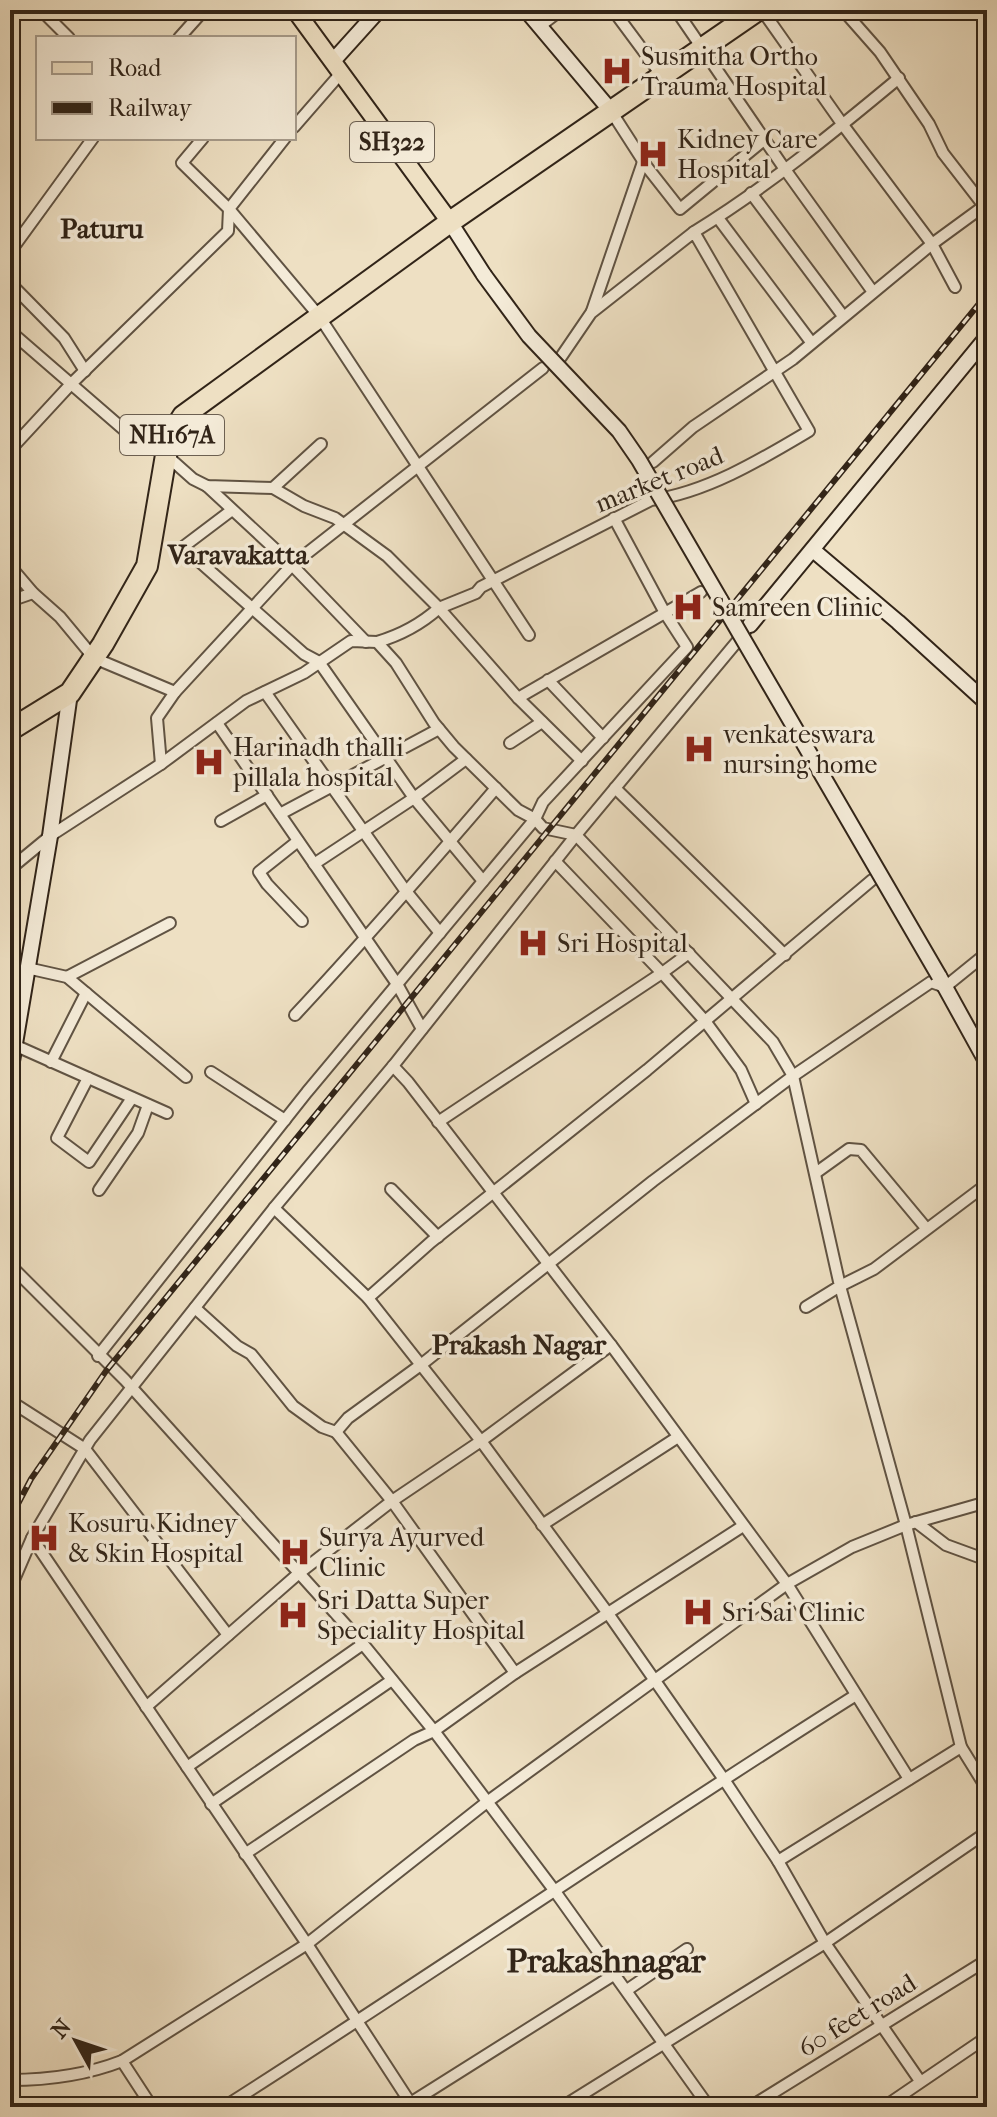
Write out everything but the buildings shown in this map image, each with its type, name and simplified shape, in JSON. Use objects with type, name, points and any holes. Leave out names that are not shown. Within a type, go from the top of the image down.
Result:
[{"type":"highway","name":"NH167A","points":[[10,730],[70,693],[147,566],[166,455],[173,432],[183,416],[450,222],[760,10]]},
{"type":"main road","name":"SH322","points":[[295,10],[450,222]]},
{"type":"main road","points":[[337,67],[379,10]]},
{"type":"main road","points":[[526,10],[611,111]]},
{"type":"main road","points":[[450,222],[529,336],[619,431],[639,460],[987,1063]]},
{"type":"main road","points":[[750,625],[987,337]]},
{"type":"main road","points":[[816,546],[987,691]]},
{"type":"main road","points":[[816,546],[987,703]]},
{"type":"main road","points":[[10,1073],[12,1044],[50,836],[70,693]]},
{"type":"street","points":[[41,10],[67,36]]},
{"type":"street","points":[[181,36],[204,10]]},
{"type":"street","points":[[540,26],[561,10]]},
{"type":"street","points":[[613,10],[662,76]]},
{"type":"street","points":[[676,10],[873,292]]},
{"type":"street","points":[[760,10],[932,244],[955,287]]},
{"type":"street","points":[[653,462],[693,427],[776,371],[932,244],[984,206],[943,153],[929,124],[899,78],[843,10]]},
{"type":"street","points":[[296,124],[337,67]]},
{"type":"street","points":[[591,313],[694,232],[718,218],[843,125],[899,78]]},
{"type":"street","points":[[611,111],[643,162],[680,209],[765,139]]},
{"type":"street","points":[[10,252],[91,140]]},
{"type":"street","points":[[201,140],[183,161],[183,166],[229,209],[319,316],[529,635]]},
{"type":"street","points":[[10,450],[71,384],[223,238],[228,231],[229,209],[283,140]]},
{"type":"street","points":[[561,357],[591,313],[643,162]]},
{"type":"street","points":[[751,193],[843,316]]},
{"type":"street","points":[[718,218],[811,342]]},
{"type":"street","points":[[10,230],[23,237]]},
{"type":"street","points":[[694,232],[776,371]]},
{"type":"street","points":[[10,283],[64,338],[85,371]]},
{"type":"street","points":[[10,331],[130,435],[166,455],[193,479],[207,486],[292,565],[396,663],[439,729],[466,759],[518,810],[535,819],[543,828],[576,835],[773,1042],[793,1076],[817,1172],[840,1286],[911,1523],[961,1747],[987,1789]]},
{"type":"street","points":[[161,764],[157,718],[175,692],[292,565],[543,368]]},
{"type":"street","name":"market road","points":[[10,869],[50,836],[161,764],[246,701],[351,641],[371,642],[402,634],[425,621],[439,608],[476,593],[481,587],[614,518],[651,500],[674,497],[750,466],[809,431],[776,371]]},
{"type":"street","points":[[273,488],[321,444]]},
{"type":"street","points":[[207,486],[273,488],[304,506],[335,518],[387,556],[439,608],[518,698],[582,761]]},
{"type":"street","points":[[232,510],[183,547],[304,654],[319,662],[414,798],[483,881]]},
{"type":"street","points":[[98,1356],[285,1120],[535,819],[543,802],[687,647],[665,613],[614,518]]},
{"type":"street","points":[[10,525],[10,537]]},
{"type":"street","points":[[10,566],[33,593],[60,617],[94,658],[175,692]]},
{"type":"street","points":[[518,698],[701,592]]},
{"type":"street","points":[[10,601],[33,593]]},
{"type":"street","points":[[10,1589],[32,1538],[85,1449],[131,1387],[274,1208],[393,1066],[576,835],[750,625]]},
{"type":"street","points":[[548,680],[603,738]]},
{"type":"street","points":[[265,692],[405,890],[440,933]]},
{"type":"street","points":[[510,743],[542,722]]},
{"type":"street","points":[[217,723],[397,984],[422,1029]]},
{"type":"street","points":[[280,814],[439,729]]},
{"type":"street","points":[[314,864],[414,798],[466,759]]},
{"type":"street","points":[[295,1015],[366,939],[405,890],[496,788]]},
{"type":"street","points":[[615,788],[785,955]]},
{"type":"street","points":[[221,821],[267,795]]},
{"type":"street","points":[[298,841],[259,872],[302,921]]},
{"type":"street","points":[[555,861],[705,1021],[741,1070],[756,1104]]},
{"type":"street","points":[[368,1298],[491,1192],[705,1021],[872,880]]},
{"type":"street","points":[[67,977],[170,923]]},
{"type":"street","points":[[438,1122],[689,953]]},
{"type":"street","points":[[336,1432],[348,1418],[793,1076],[931,982],[942,981],[987,953]]},
{"type":"street","points":[[27,968],[67,977],[186,1077]]},
{"type":"street","points":[[51,1062],[86,993]]},
{"type":"street","points":[[12,1044],[167,1113]]},
{"type":"street","points":[[393,1066],[611,1345],[787,1584],[909,1779]]},
{"type":"street","points":[[211,1072],[285,1120]]},
{"type":"street","points":[[88,1078],[57,1138],[89,1162],[132,1098]]},
{"type":"street","points":[[99,1190],[138,1133],[148,1105]]},
{"type":"street","points":[[817,1172],[849,1149],[861,1150],[926,1228]]},
{"type":"street","points":[[806,1307],[874,1269],[987,1184]]},
{"type":"street","points":[[391,1189],[438,1237]]},
{"type":"street","points":[[274,1208],[368,1298],[481,1441],[607,1612],[723,1778],[778,1861],[825,1943],[920,2081]]},
{"type":"street","points":[[10,1265],[131,1387],[363,1644],[434,1731],[554,1890],[709,2107]]},
{"type":"street","points":[[195,1308],[237,1346],[251,1354],[293,1406],[322,1427],[336,1432],[392,1501],[515,1673]]},
{"type":"street","points":[[146,1707],[298,1574],[392,1501],[481,1441],[611,1345]]},
{"type":"street","points":[[10,1401],[85,1449],[228,1635]]},
{"type":"street","points":[[542,1525],[678,1437]]},
{"type":"street","points":[[10,2080],[66,2077],[100,2070],[122,2061],[307,1944],[487,1802],[787,1584],[852,1547],[911,1523],[987,1502]]},
{"type":"street","points":[[911,1523],[946,1545],[987,1560]]},
{"type":"street","points":[[245,1854],[414,1740],[434,1731],[607,1612],[743,1526]]},
{"type":"street","points":[[32,1538],[307,1944],[409,2106],[615,1974]]},
{"type":"street","points":[[187,1767],[363,1644]]},
{"type":"street","points":[[211,1804],[392,1680]]},
{"type":"street","points":[[224,2107],[358,2022],[723,1778],[856,1695]]},
{"type":"street","points":[[778,1861],[961,1747]]},
{"type":"street","points":[[562,2107],[825,1943],[987,1832]]},
{"type":"street","points":[[10,1834],[10,1854]]},
{"type":"street","points":[[627,1990],[687,1949]]},
{"type":"street","name":"60 feet road","points":[[750,2107],[987,1960]]},
{"type":"street","points":[[884,2107],[987,2037]]},
{"type":"street","points":[[122,2061],[152,2107]]},
{"type":"railway","points":[[10,1519],[31,1479],[106,1371],[987,294]]},
{"type":"place","name":"Susmitha Ortho Trauma Hospital","points":[[617,71]]},
{"type":"place","name":"Kidney Care Hospital","points":[[653,154]]},
{"type":"place","name":"Samreen Clinic","points":[[688,607]]},
{"type":"place","name":"venkateswara nursing home","points":[[699,749]]},
{"type":"place","name":"Harinadh thalli pillala hospital","points":[[209,762]]},
{"type":"place","name":"Sri Hospital","points":[[533,943]]},
{"type":"place","name":"Kosuru Kidney & Skin Hospital","points":[[44,1538]]},
{"type":"place","name":"Surya Ayurved Clinic","points":[[295,1552]]},
{"type":"place","name":"Sri Sai Clinic","points":[[698,1612]]},
{"type":"place","name":"Sri Datta Super Speciality Hospital","points":[[293,1615]]},
{"type":"district","name":"Paturu","points":[[102,228]]},
{"type":"district","name":"Varavakatta","points":[[238,554]]},
{"type":"district","name":"Prakash Nagar","points":[[519,1344]]},
{"type":"district","name":"Prakashnagar","points":[[606,1960]]}]
